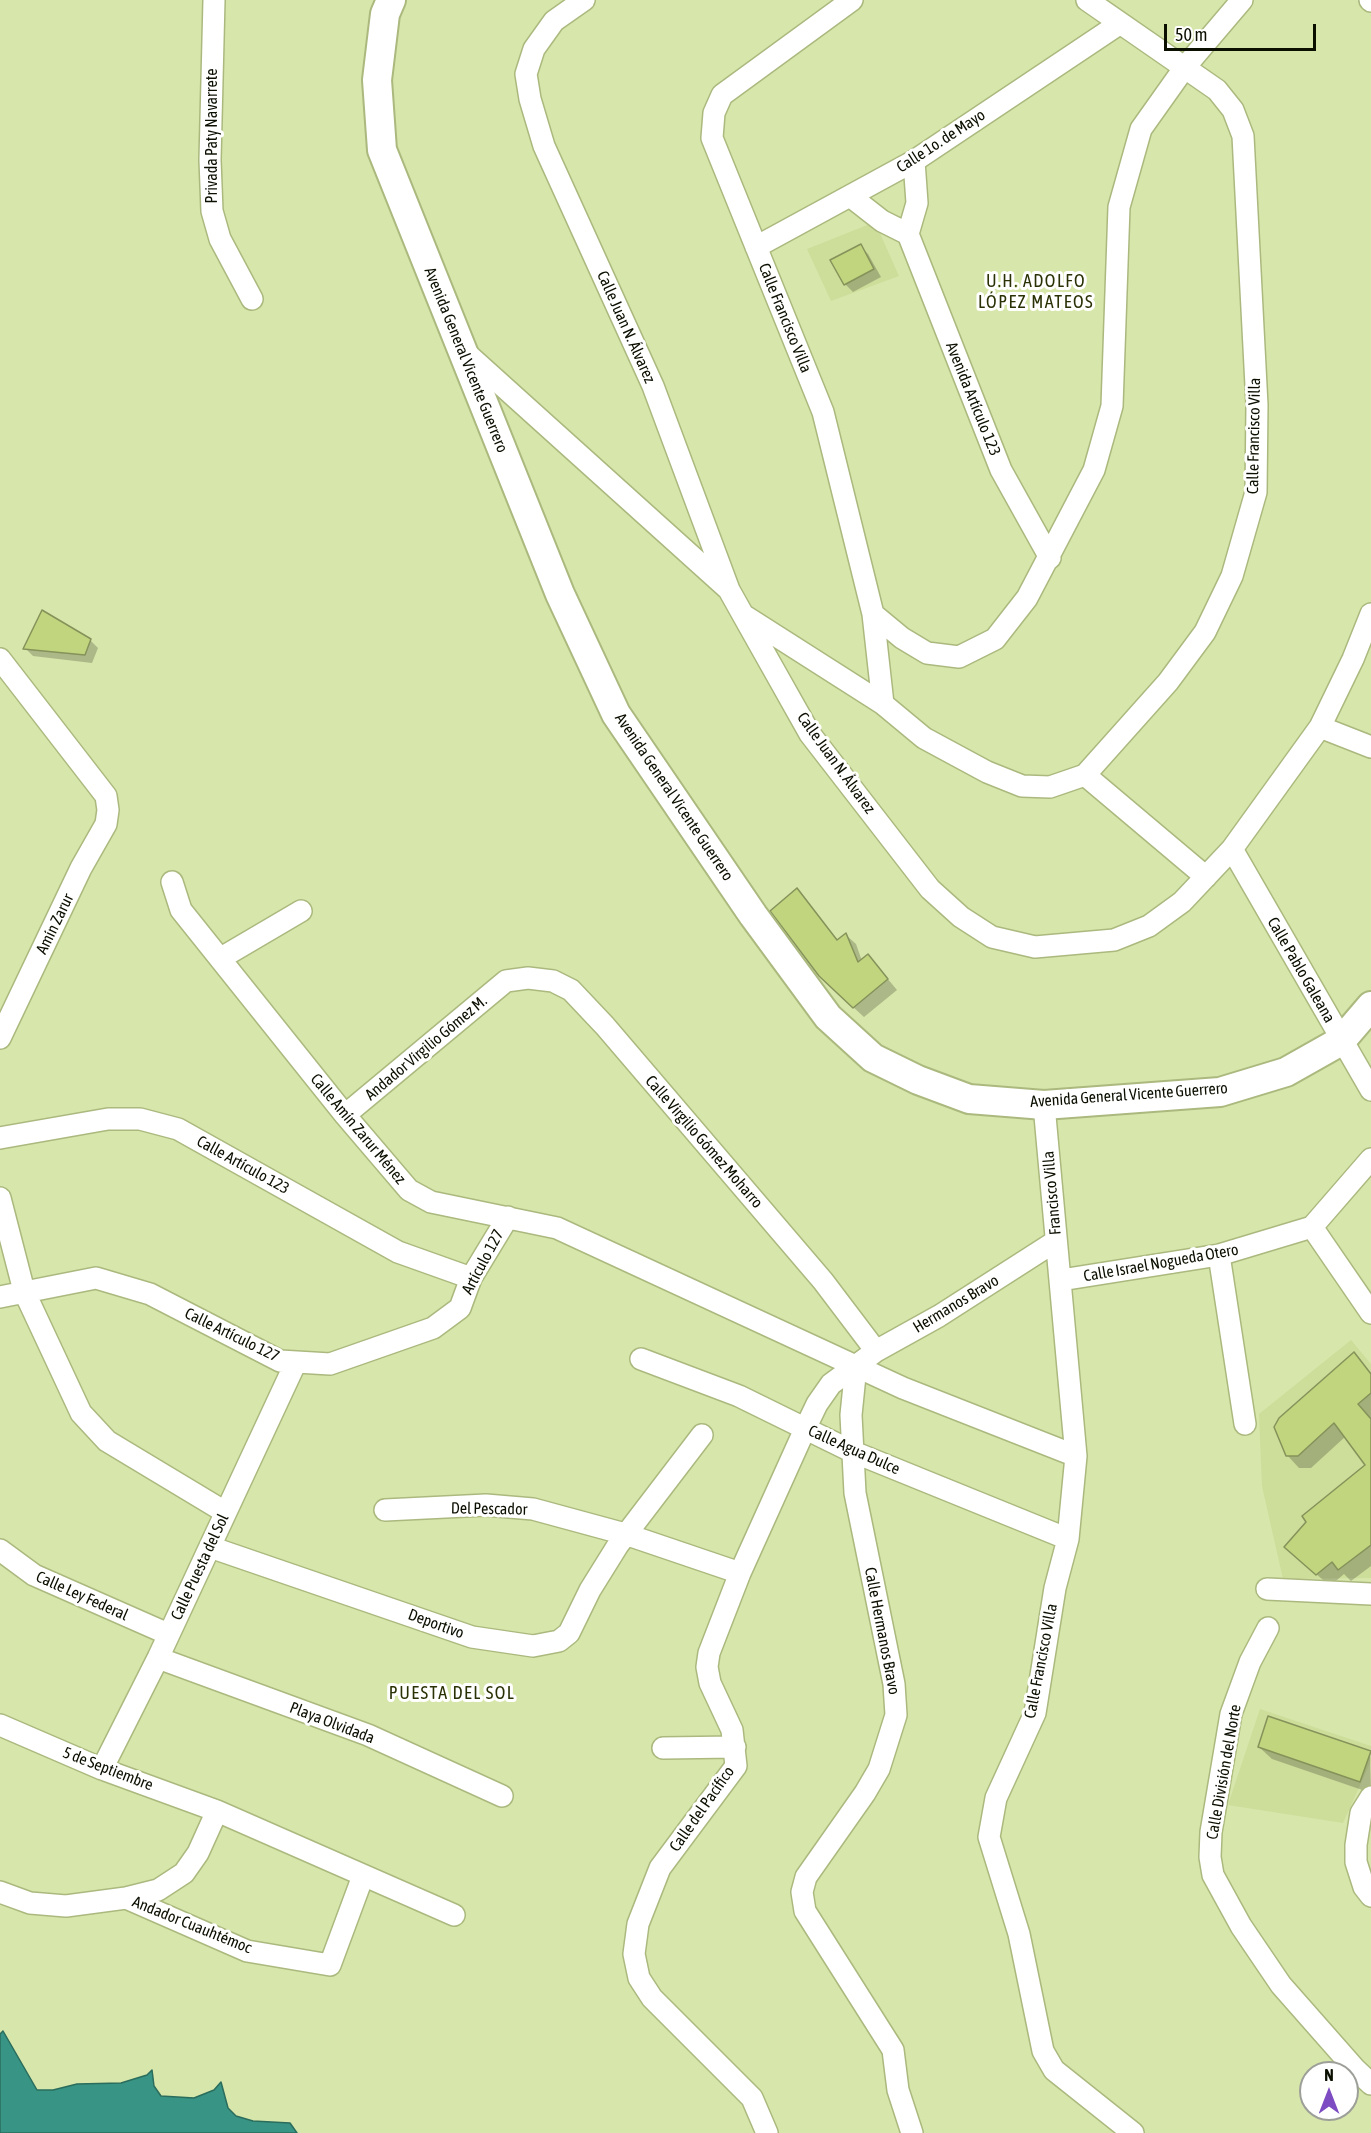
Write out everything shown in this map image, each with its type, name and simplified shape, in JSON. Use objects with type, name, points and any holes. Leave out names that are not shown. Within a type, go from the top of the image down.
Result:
[{"type":"street","name":"Privada Paty Navarrete","points":[[214,0],[210,160],[212,211],[220,238],[252,299]]},
{"type":"street","name":"Avenida General Vicente Guerrero","points":[[391,0],[385,14],[377,80],[382,150],[560,594],[616,714],[753,915],[828,1017],[873,1058],[918,1080],[969,1098],[1044,1105],[1221,1092],[1286,1072],[1341,1041],[1371,1006]]},
{"type":"street","name":"Calle Juan N. Álvarez","points":[[584,0],[554,21],[534,49],[526,74],[530,99],[544,146],[653,386],[729,590],[810,734],[930,889],[961,917],[992,937],[1035,947],[1114,940],[1149,926],[1182,902],[1232,849],[1320,727],[1353,660],[1371,614]]},
{"type":"street","name":"Calle Francisco Villa","points":[[852,0],[722,95],[714,113],[712,138],[823,412],[873,614],[883,704]]},
{"type":"street","name":"Calle Francisco Villa","points":[[743,615],[883,704],[924,738],[987,772],[1022,786],[1050,787],[1085,775],[1168,682],[1205,632],[1232,576],[1256,492],[1257,405],[1243,136],[1233,110],[1217,90],[1087,0]]},
{"type":"street","points":[[873,614],[902,638],[927,653],[959,657],[995,639],[1027,598],[1050,558],[1094,470],[1112,406],[1119,207],[1141,129],[1185,67],[1242,0]]},
{"type":"street","name":"Calle 1o. de Mayo","points":[[756,247],[914,161],[1119,24]]},
{"type":"street","points":[[850,196],[882,221],[908,234],[916,203],[914,161]]},
{"type":"street","name":"Avenida Artículo 123","points":[[908,234],[1001,470],[1050,558]]},
{"type":"street","points":[[462,350],[729,590]]},
{"type":"street","points":[[0,659],[7,681]]},
{"type":"street","name":"Amín Zarur","points":[[0,1038],[81,868],[106,824],[108,810],[106,796],[7,681]]},
{"type":"street","points":[[1320,727],[1371,747]]},
{"type":"street","points":[[1085,775],[1206,877]]},
{"type":"street","name":"Calle Pablo Galeana","points":[[1232,849],[1371,1090]]},
{"type":"street","name":"Calle Amín Zarur Ménez","points":[[172,882],[181,910],[345,1115],[410,1190],[431,1202],[557,1228],[903,1388],[1076,1456]]},
{"type":"street","points":[[221,958],[301,911]]},
{"type":"street","name":"Calle Virgilio Gómez Moharro","points":[[506,981],[528,978],[553,981],[571,990],[823,1281],[876,1351]]},
{"type":"street","name":"Andador Virgilio Gómez M.","points":[[345,1115],[506,981]]},
{"type":"street","name":"Francisco Villa","points":[[1044,1105],[1061,1280]]},
{"type":"street","name":"Calle Artículo 123","points":[[0,1138],[108,1119],[140,1119],[178,1129],[398,1252],[471,1278]]},
{"type":"street","points":[[1371,1159],[1312,1227],[1371,1313]]},
{"type":"street","points":[[0,1198],[24,1291],[81,1413],[107,1441],[225,1512]]},
{"type":"street","name":"Artículo 127","points":[[460,1308],[471,1278],[508,1217]]},
{"type":"street","name":"Calle Israel Nogueda Otero","points":[[1061,1280],[1219,1255],[1312,1227]]},
{"type":"street","name":"Hermanos Bravo","points":[[856,1366],[876,1351],[939,1316],[1056,1241]]},
{"type":"street","points":[[1219,1255],[1245,1424]]},
{"type":"street","name":"Calle Artículo 127","points":[[0,1297],[96,1278],[150,1294],[280,1361],[296,1364],[330,1364],[433,1328],[460,1308]]},
{"type":"street","name":"Calle Francisco Villa","points":[[1061,1280],[1076,1456],[1068,1539],[1055,1588],[1035,1713],[996,1798],[989,1838],[1019,1934],[1043,2051],[1054,2070],[1133,2133]]},
{"type":"street","name":"Calle Agua Dulce","points":[[641,1359],[740,1396],[851,1451],[1068,1539]]},
{"type":"street","name":"Calle Puesta del Sol","points":[[102,1769],[158,1658],[296,1364]]},
{"type":"street","name":"Calle del Pacífico","points":[[767,2133],[752,2098],[652,1998],[639,1978],[634,1954],[638,1924],[660,1868],[736,1766],[732,1730],[710,1683],[707,1667],[709,1653],[740,1573],[817,1404],[831,1384],[856,1366]]},
{"type":"street","name":"Calle Hermanos Bravo","points":[[856,1366],[850,1415],[855,1493],[894,1684],[896,1715],[879,1769],[865,1793],[806,1877],[802,1892],[805,1911],[893,2050],[898,2090],[912,2133]]},
{"type":"street","name":"Deportivo","points":[[210,1547],[472,1637],[533,1646],[559,1641],[569,1633],[590,1590],[622,1540],[702,1435]]},
{"type":"street","name":"Del Pescador","points":[[385,1510],[486,1505],[533,1509],[622,1540]]},
{"type":"street","points":[[622,1540],[740,1573]]},
{"type":"street","name":"Calle Ley Federal","points":[[0,1550],[34,1575],[168,1634]]},
{"type":"street","points":[[1267,1589],[1371,1594]]},
{"type":"street","name":"Calle División del Norte","points":[[1268,1629],[1250,1662],[1231,1714],[1211,1832],[1210,1857],[1213,1875],[1241,1926],[1281,1985],[1371,2084]]},
{"type":"street","name":"Playa Olvidada","points":[[158,1658],[368,1736],[502,1796]]},
{"type":"street","name":"5 de Septiembre","points":[[0,1725],[102,1769],[217,1811],[454,1915]]},
{"type":"street","points":[[663,1748],[735,1747]]},
{"type":"street","points":[[1371,1797],[1360,1813],[1356,1862],[1364,1887],[1371,1896]]},
{"type":"street","points":[[0,1892],[30,1903],[66,1906],[126,1898],[158,1890],[184,1873],[198,1853],[217,1811]]},
{"type":"street","name":"Andador Cuauhtémoc","points":[[126,1898],[248,1951],[330,1965],[363,1876]]},
{"type":"shaded area","points":[[875,222],[899,276],[831,301],[807,249]]},
{"type":"shaded area","points":[[1351,1340],[1371,1364],[1371,1578],[1283,1579],[1262,1486],[1259,1414]]},
{"type":"shaded area","points":[[1260,1709],[1371,1746],[1371,1761],[1343,1823],[1228,1805]]},
{"type":"water","points":[[3,2031],[37,2090],[53,2090],[77,2084],[121,2083],[147,2075],[152,2070],[154,2086],[161,2096],[194,2098],[214,2090],[221,2082],[228,2108],[236,2116],[253,2121],[290,2123],[297,2133],[0,2133],[0,2034]]},
{"type":"building","points":[[861,244],[874,269],[844,285],[830,260]]},
{"type":"building","points":[[42,610],[91,639],[85,655],[23,649]]},
{"type":"building","points":[[797,888],[837,940],[846,933],[858,962],[868,954],[888,979],[853,1008],[819,976],[770,911]]},
{"type":"building","points":[[1354,1352],[1371,1374],[1371,1393],[1358,1404],[1371,1419],[1371,1545],[1338,1570],[1332,1562],[1316,1575],[1284,1547],[1306,1522],[1302,1516],[1365,1465],[1334,1423],[1298,1456],[1286,1456],[1274,1427],[1279,1418]]},
{"type":"building","points":[[1268,1716],[1371,1751],[1360,1782],[1258,1747]]},
{"type":"district","name":"U.H. ADOLFO LÓPEZ MATEOS","points":[[1036,291]]},
{"type":"district","name":"PUESTA DEL SOL","points":[[452,1693]]}]
